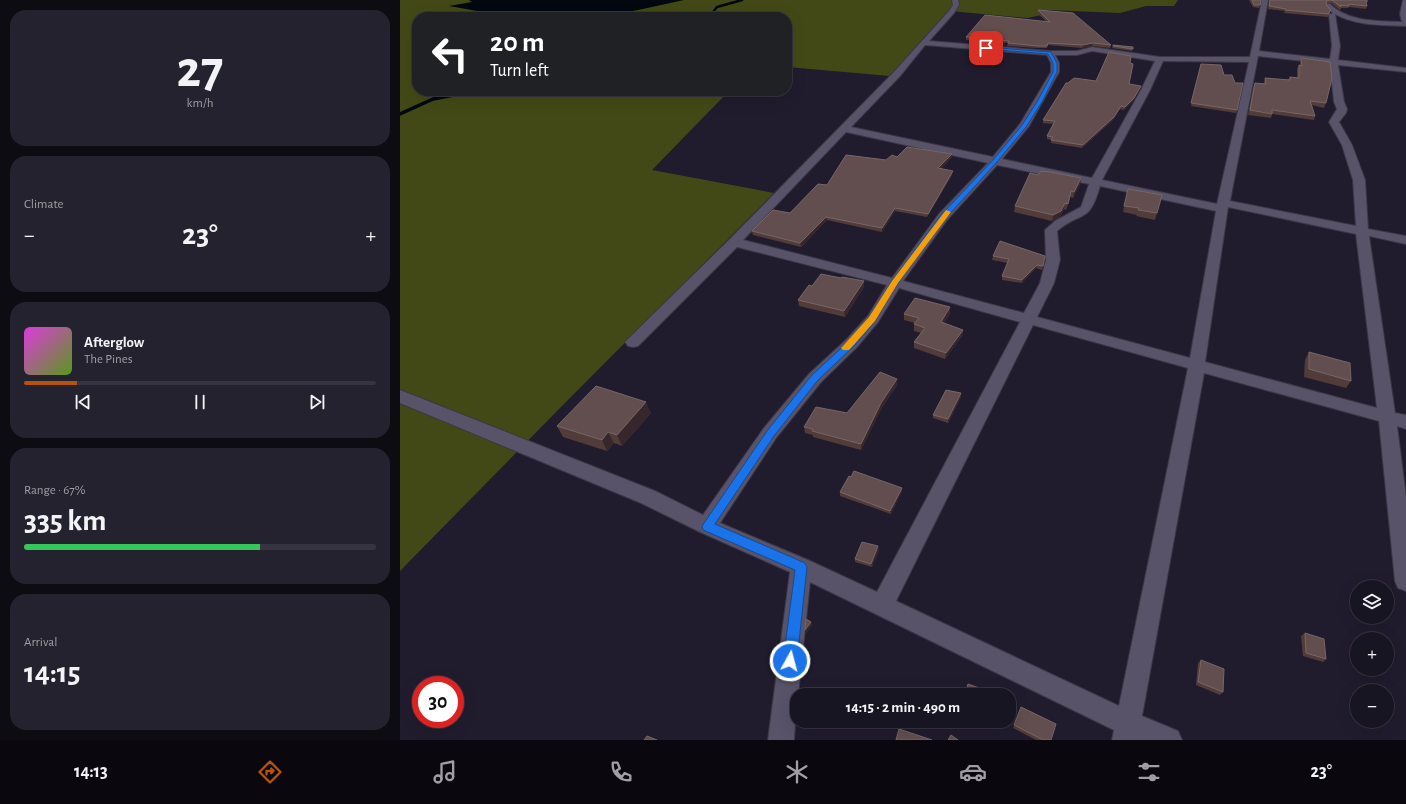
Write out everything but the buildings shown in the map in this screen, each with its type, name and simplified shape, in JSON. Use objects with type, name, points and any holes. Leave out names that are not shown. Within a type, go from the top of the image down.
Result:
[{"type":"street","points":[[633,342],[734,242],[897,74],[952,12],[956,5],[955,0]]},
{"type":"street","points":[[1127,732],[1197,365],[1223,206],[1249,65],[1265,0]]},
{"type":"street","points":[[1406,0],[1403,11],[1403,17],[1406,23],[1368,21],[1345,17],[1330,10],[1336,46],[1334,62],[1339,102],[1342,109],[1342,113],[1335,119],[1334,122],[1347,145],[1359,180],[1362,230],[1387,416],[1406,581]]},
{"type":"street","points":[[923,43],[1077,54],[1092,49],[1160,58],[1211,60],[1249,65],[1334,62],[1406,70]]},
{"type":"street","points":[[707,526],[770,433],[815,378],[852,343],[872,319],[895,283],[943,217],[995,161],[1024,126],[1040,102],[1055,72],[1055,63],[1050,53]]},
{"type":"street","points":[[882,605],[1047,283],[1053,260],[1051,230],[1058,223],[1084,211],[1088,206],[1096,183],[1150,82],[1160,58]]},
{"type":"street","points":[[1211,60],[1249,65]]},
{"type":"street","points":[[844,129],[1096,183],[1362,230],[1406,240]]},
{"type":"street","points":[[734,242],[895,283],[1406,422]]},
{"type":"street","points":[[400,396],[648,497],[707,526],[801,567],[882,605],[1127,732],[1169,740]]},
{"type":"street","points":[[781,740],[801,567]]},
{"type":"green space","points":[[400,0],[1178,0],[1174,6],[1146,6],[1120,13],[1048,10],[1042,15],[1027,18],[950,11],[890,76],[792,67],[792,12],[412,12],[412,96],[724,96],[652,170],[774,193],[400,571]]},
{"type":"shaded area","points":[[469,0],[684,0],[627,12],[483,12],[449,6],[472,2]]},
{"type":"waterway","points":[[713,12],[717,7],[742,0]]},
{"type":"waterway","points":[[400,114],[433,99],[448,96]]},
{"type":"slow traffic","points":[[846,348],[872,319],[895,283],[948,212]]},
{"type":"route","points":[[790,661],[801,567],[707,526],[770,433],[815,378],[852,343],[872,319],[895,283],[943,217],[995,161],[1024,126],[1040,102],[1055,72],[1055,63],[1050,53],[986,48]]}]
